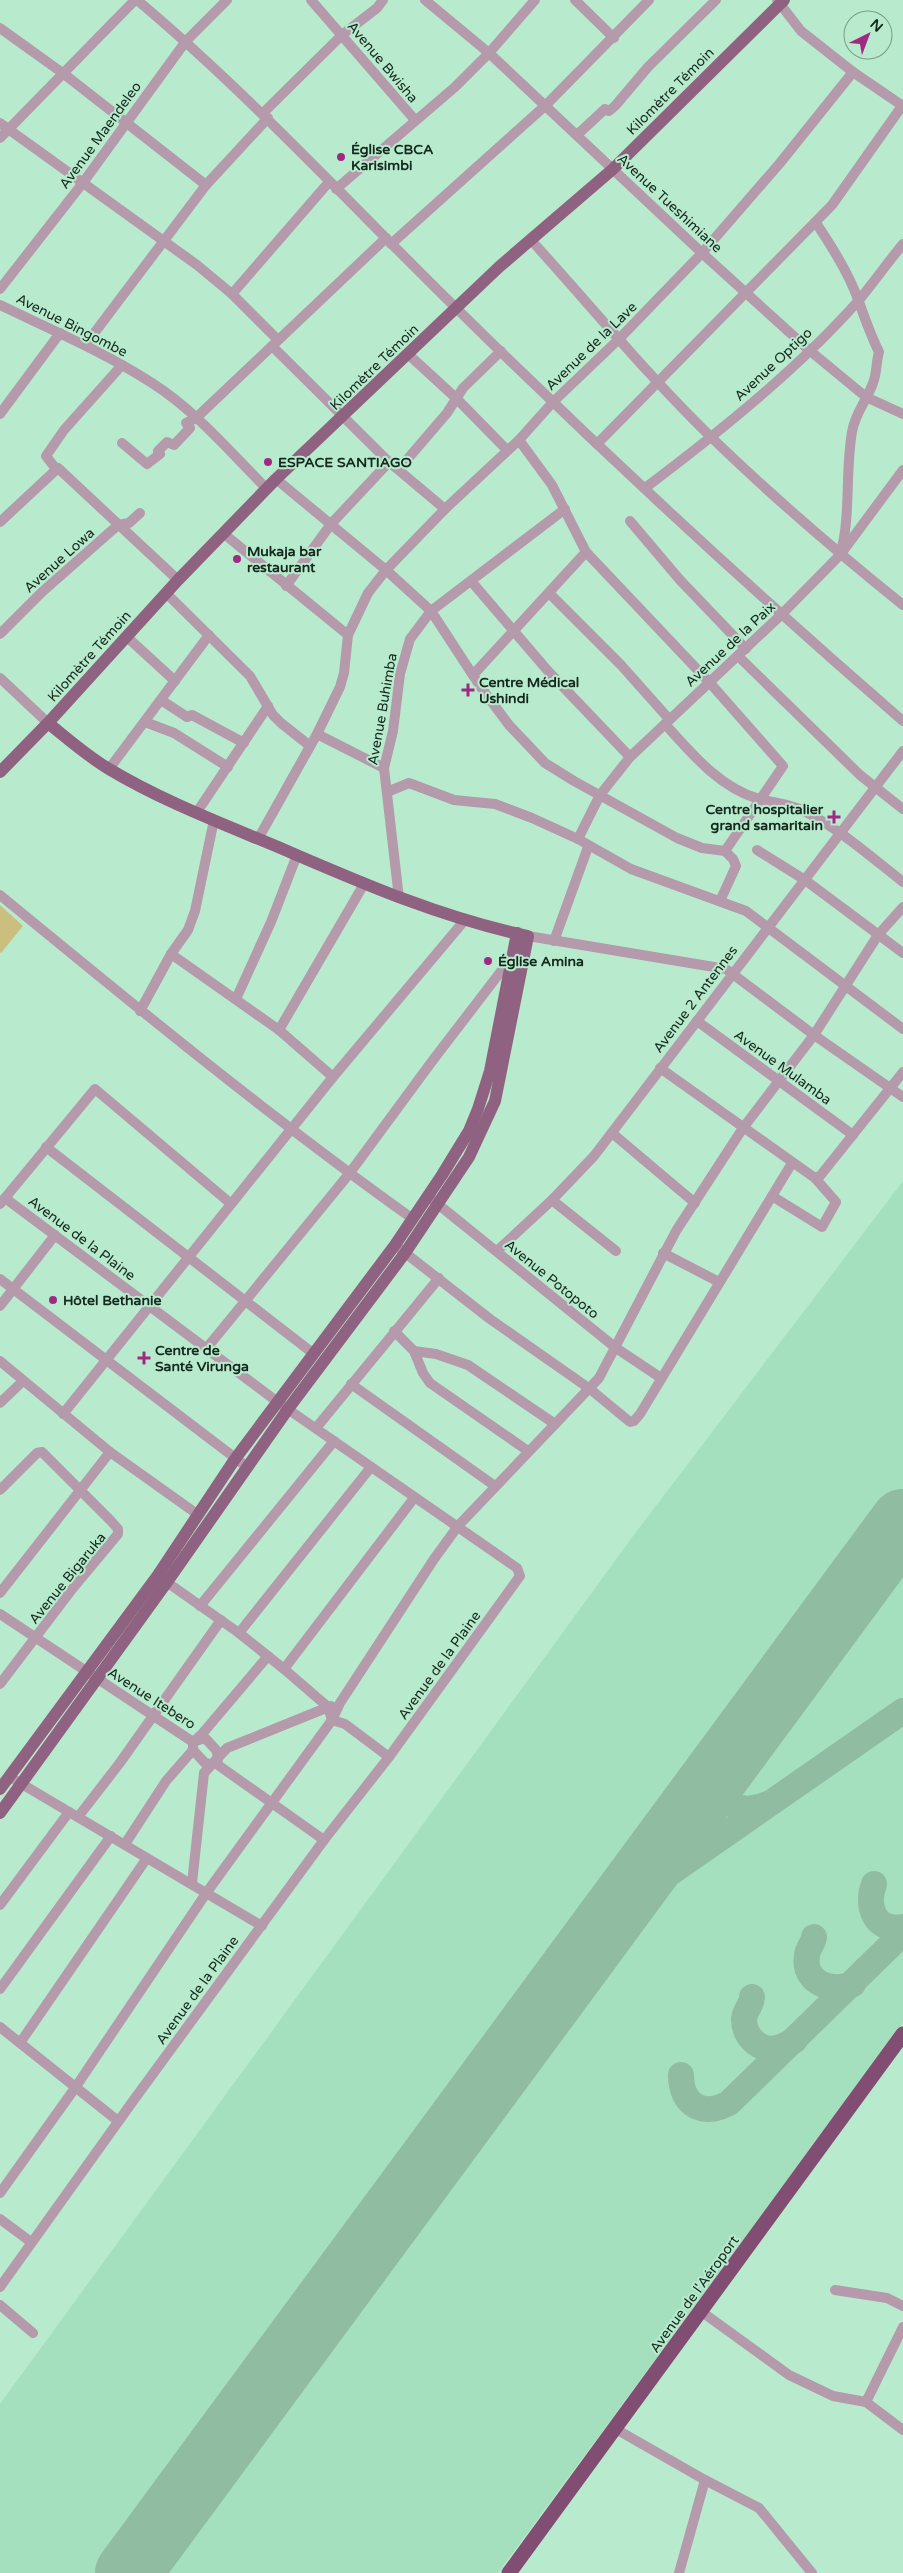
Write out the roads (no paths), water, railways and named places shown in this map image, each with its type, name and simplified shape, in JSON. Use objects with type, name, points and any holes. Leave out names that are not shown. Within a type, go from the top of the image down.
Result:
[{"type":"highway","name":"Avenue de l'Aéroport","points":[[509,2573],[614,2428],[702,2312],[903,2034]]},
{"type":"main road","name":"Kilomètre Témoin","points":[[0,772],[48,723],[178,580],[276,479],[409,355],[498,267],[613,169],[780,1]]},
{"type":"main road","points":[[48,723],[83,751],[110,769],[214,820],[398,898],[464,921],[522,934]]},
{"type":"main road","points":[[0,1813],[98,1679],[162,1579],[197,1514],[235,1459],[284,1406],[405,1253],[469,1131],[490,1071],[513,957],[522,934]]},
{"type":"main road","points":[[0,1789],[86,1672],[162,1579],[247,1467],[314,1354],[413,1219],[434,1200],[474,1149],[495,1101],[522,934]]},
{"type":"main road","points":[[481,1098],[495,1101]]},
{"type":"main road","points":[[56,1712],[69,1720]]},
{"type":"street","points":[[0,138],[4,127],[64,74],[136,0],[186,41],[266,115],[388,241],[597,444],[781,616],[903,721]]},
{"type":"street","name":"Avenue Maendeleo","points":[[0,290],[82,184],[186,41],[227,0]]},
{"type":"street","name":"Avenue Bwisha","points":[[311,0],[415,120]]},
{"type":"street","points":[[86,344],[206,185],[266,115],[342,35],[377,8],[383,0]]},
{"type":"street","name":"Avenue Tueshimiane","points":[[425,0],[490,53],[702,253],[810,350],[866,397],[903,414]]},
{"type":"street","points":[[232,294],[333,186],[455,88],[490,53],[534,0]]},
{"type":"street","points":[[575,0],[614,38]]},
{"type":"street","points":[[122,443],[147,464],[160,454],[158,451],[167,442],[174,445],[190,428],[186,423],[196,418],[275,343],[388,241],[546,105],[614,38],[649,0]]},
{"type":"street","points":[[578,135],[605,109],[609,111],[615,106],[648,67],[716,0]]},
{"type":"street","points":[[597,444],[832,206],[902,106],[853,72],[801,31],[792,22],[780,1]]},
{"type":"street","points":[[0,28],[64,74],[206,185]]},
{"type":"street","name":"Avenue de la Lave","points":[[258,838],[310,746],[344,673],[348,635],[368,593],[386,570],[445,509],[520,440],[553,402],[619,339],[702,253],[780,163],[853,72]]},
{"type":"street","points":[[4,127],[163,240],[232,294],[344,417],[389,462],[445,509]]},
{"type":"street","points":[[816,222],[836,254],[858,300],[863,318],[879,352],[874,366],[874,381],[856,417],[852,432],[848,474],[847,521],[840,555]]},
{"type":"street","points":[[531,240],[619,339],[712,438],[840,555],[903,605]]},
{"type":"street","name":"Avenue Optigo","points":[[645,488],[712,438],[810,350],[858,300],[903,244]]},
{"type":"street","name":"Avenue Bingombe","points":[[0,305],[60,334],[86,344],[156,386],[196,418],[267,489]]},
{"type":"street","points":[[0,414],[60,334]]},
{"type":"street","points":[[399,470],[457,399],[463,388],[501,350]]},
{"type":"street","points":[[409,355],[457,399],[507,450]]},
{"type":"street","points":[[122,365],[64,430],[46,456],[56,469],[178,580]]},
{"type":"street","points":[[520,440],[552,485],[586,552],[710,683],[782,766],[725,851]]},
{"type":"street","points":[[286,586],[330,524],[389,462]]},
{"type":"street","points":[[0,522],[56,469]]},
{"type":"street","name":"Avenue de la Paix","points":[[578,839],[600,795],[630,757],[781,616],[840,555],[903,470]]},
{"type":"street","points":[[276,479],[386,570],[431,611],[509,725],[545,763],[677,838],[702,848],[725,851],[733,859],[736,866],[720,901]]},
{"type":"street","name":"Avenue Buhimba","points":[[398,898],[384,768],[393,731],[404,655],[410,639],[431,611],[565,509]]},
{"type":"street","name":"Avenue Lowa","points":[[0,634],[42,592],[118,525],[129,523],[140,513]]},
{"type":"street","points":[[630,521],[680,580],[746,649]]},
{"type":"street","points":[[223,533],[348,635]]},
{"type":"street","points":[[473,675],[586,552]]},
{"type":"street","points":[[471,580],[514,632],[630,757]]},
{"type":"street","points":[[166,593],[250,676],[281,723],[310,746]]},
{"type":"street","points":[[549,593],[621,666],[700,762],[724,781],[759,799],[792,806],[840,833],[903,882]]},
{"type":"street","points":[[110,769],[209,635]]},
{"type":"street","points":[[127,636],[175,681]]},
{"type":"street","points":[[738,656],[874,788],[903,809]]},
{"type":"street","points":[[0,678],[48,723]]},
{"type":"street","points":[[161,700],[187,717],[192,715],[244,743]]},
{"type":"street","points":[[197,812],[268,706]]},
{"type":"street","points":[[145,722],[174,733],[228,767]]},
{"type":"street","points":[[316,734],[384,768]]},
{"type":"street","name":"Avenue 2 Antennes","points":[[497,1251],[552,1200],[587,1164],[903,751]]},
{"type":"street","points":[[387,792],[406,784],[413,784],[454,800],[505,808],[578,839],[588,847],[631,869],[746,911],[903,1029]]},
{"type":"street","points":[[140,1011],[171,954],[188,930],[195,911],[214,820]]},
{"type":"street","points":[[554,941],[588,847]]},
{"type":"street","points":[[757,850],[806,880],[903,954]]},
{"type":"street","points":[[236,999],[271,922],[297,855]]},
{"type":"street","points":[[279,1030],[364,884]]},
{"type":"street","points":[[0,895],[140,1011],[349,1174],[413,1219]]},
{"type":"street","points":[[0,2193],[75,2088],[207,1892],[332,1720],[340,1704],[434,1559],[458,1526],[528,1451],[590,1389],[616,1348],[663,1253],[743,1128],[814,1035],[878,935],[903,907]]},
{"type":"street","points":[[63,1414],[291,1128],[464,921]]},
{"type":"street","points":[[522,934],[554,941],[706,964],[733,973],[814,1035],[903,1097]]},
{"type":"street","points":[[171,954],[279,1030],[333,1077]]},
{"type":"street","points":[[206,1350],[349,1174],[433,1060],[513,957]]},
{"type":"street","name":"Avenue Mulamba","points":[[697,1021],[853,1135]]},
{"type":"street","points":[[660,1068],[815,1178],[836,1202],[822,1227],[772,1196]]},
{"type":"street","points":[[815,1178],[820,1176],[903,1072]]},
{"type":"street","points":[[3,1201],[95,1089],[230,1203]]},
{"type":"street","points":[[612,1133],[695,1204]]},
{"type":"street","points":[[46,1147],[188,1256],[244,1302],[314,1354]]},
{"type":"street","points":[[394,1245],[490,1319],[590,1389],[630,1422],[634,1421],[640,1414],[792,1163]]},
{"type":"street","name":"Avenue Potopoto","points":[[434,1200],[616,1348],[661,1378]]},
{"type":"street","points":[[552,1200],[616,1250]]},
{"type":"street","name":"Avenue de la Plaine","points":[[0,2287],[118,2121],[324,1840],[389,1757],[520,1576],[517,1568],[284,1406],[206,1350],[55,1235],[3,1201]]},
{"type":"street","points":[[0,1306],[55,1235]]},
{"type":"street","points":[[663,1253],[719,1282]]},
{"type":"street","points":[[316,1428],[439,1278]]},
{"type":"street","points":[[0,1279],[247,1467]]},
{"type":"street","points":[[394,1331],[414,1352],[423,1373],[430,1383],[528,1451]]},
{"type":"street","points":[[414,1352],[436,1354],[468,1365],[555,1424]]},
{"type":"street","points":[[0,1361],[110,1452],[197,1514]]},
{"type":"street","points":[[0,1404],[23,1381]]},
{"type":"street","points":[[351,1384],[495,1486]]},
{"type":"street","points":[[200,1606],[334,1441]]},
{"type":"street","points":[[0,1593],[110,1452]]},
{"type":"street","name":"Avenue Bigaruka","points":[[0,1490],[38,1453],[46,1454],[118,1529],[118,1534],[0,1684]]},
{"type":"street","points":[[239,1633],[371,1467]]},
{"type":"street","points":[[284,1669],[414,1498]]},
{"type":"street","points":[[162,1579],[239,1633],[284,1669],[328,1707],[332,1720]]},
{"type":"street","name":"Avenue Itebero","points":[[0,1614],[35,1639],[153,1713],[193,1746],[205,1738],[214,1745],[217,1751],[213,1761],[324,1840]]},
{"type":"street","points":[[0,1906],[73,1814],[119,1764],[220,1620]]},
{"type":"street","points":[[125,1844],[166,1781],[202,1734],[268,1656]]},
{"type":"street","points":[[192,1883],[204,1773],[213,1761],[227,1748],[328,1707],[340,1704]]},
{"type":"street","points":[[332,1720],[345,1724],[389,1757]]},
{"type":"street","points":[[193,1746],[205,1763],[213,1761]]},
{"type":"street","points":[[9,1777],[192,1883],[262,1926]]},
{"type":"street","points":[[0,1989],[111,1836]]},
{"type":"street","points":[[20,2042],[147,1858]]},
{"type":"street","points":[[0,2027],[118,2121]]},
{"type":"street","points":[[0,2218],[31,2242]]},
{"type":"street","points":[[835,2290],[887,2298],[903,2306]]},
{"type":"street","points":[[0,2305],[33,2333]]},
{"type":"street","points":[[702,2312],[789,2376],[833,2396],[866,2402],[903,2430]]},
{"type":"street","points":[[866,2402],[903,2327]]},
{"type":"street","points":[[614,2428],[705,2480],[759,2508],[812,2573]]},
{"type":"street","points":[[679,2573],[705,2480]]},
{"type":"place","name":"Église CBCA Karisimbi","points":[[341,157]]},
{"type":"place","name":"ESPACE SANTIAGO","points":[[268,462]]},
{"type":"place","name":"Mukaja bar restaurant","points":[[237,559]]},
{"type":"place","name":"Centre Médical Ushindi","points":[[468,690]]},
{"type":"place","name":"Centre hospitalier grand samaritain","points":[[834,817]]},
{"type":"place","name":"Église Amina","points":[[488,961]]},
{"type":"place","name":"Hôtel Bethanie","points":[[53,1300]]},
{"type":"place","name":"Centre de Santé Virunga","points":[[144,1358]]}]
